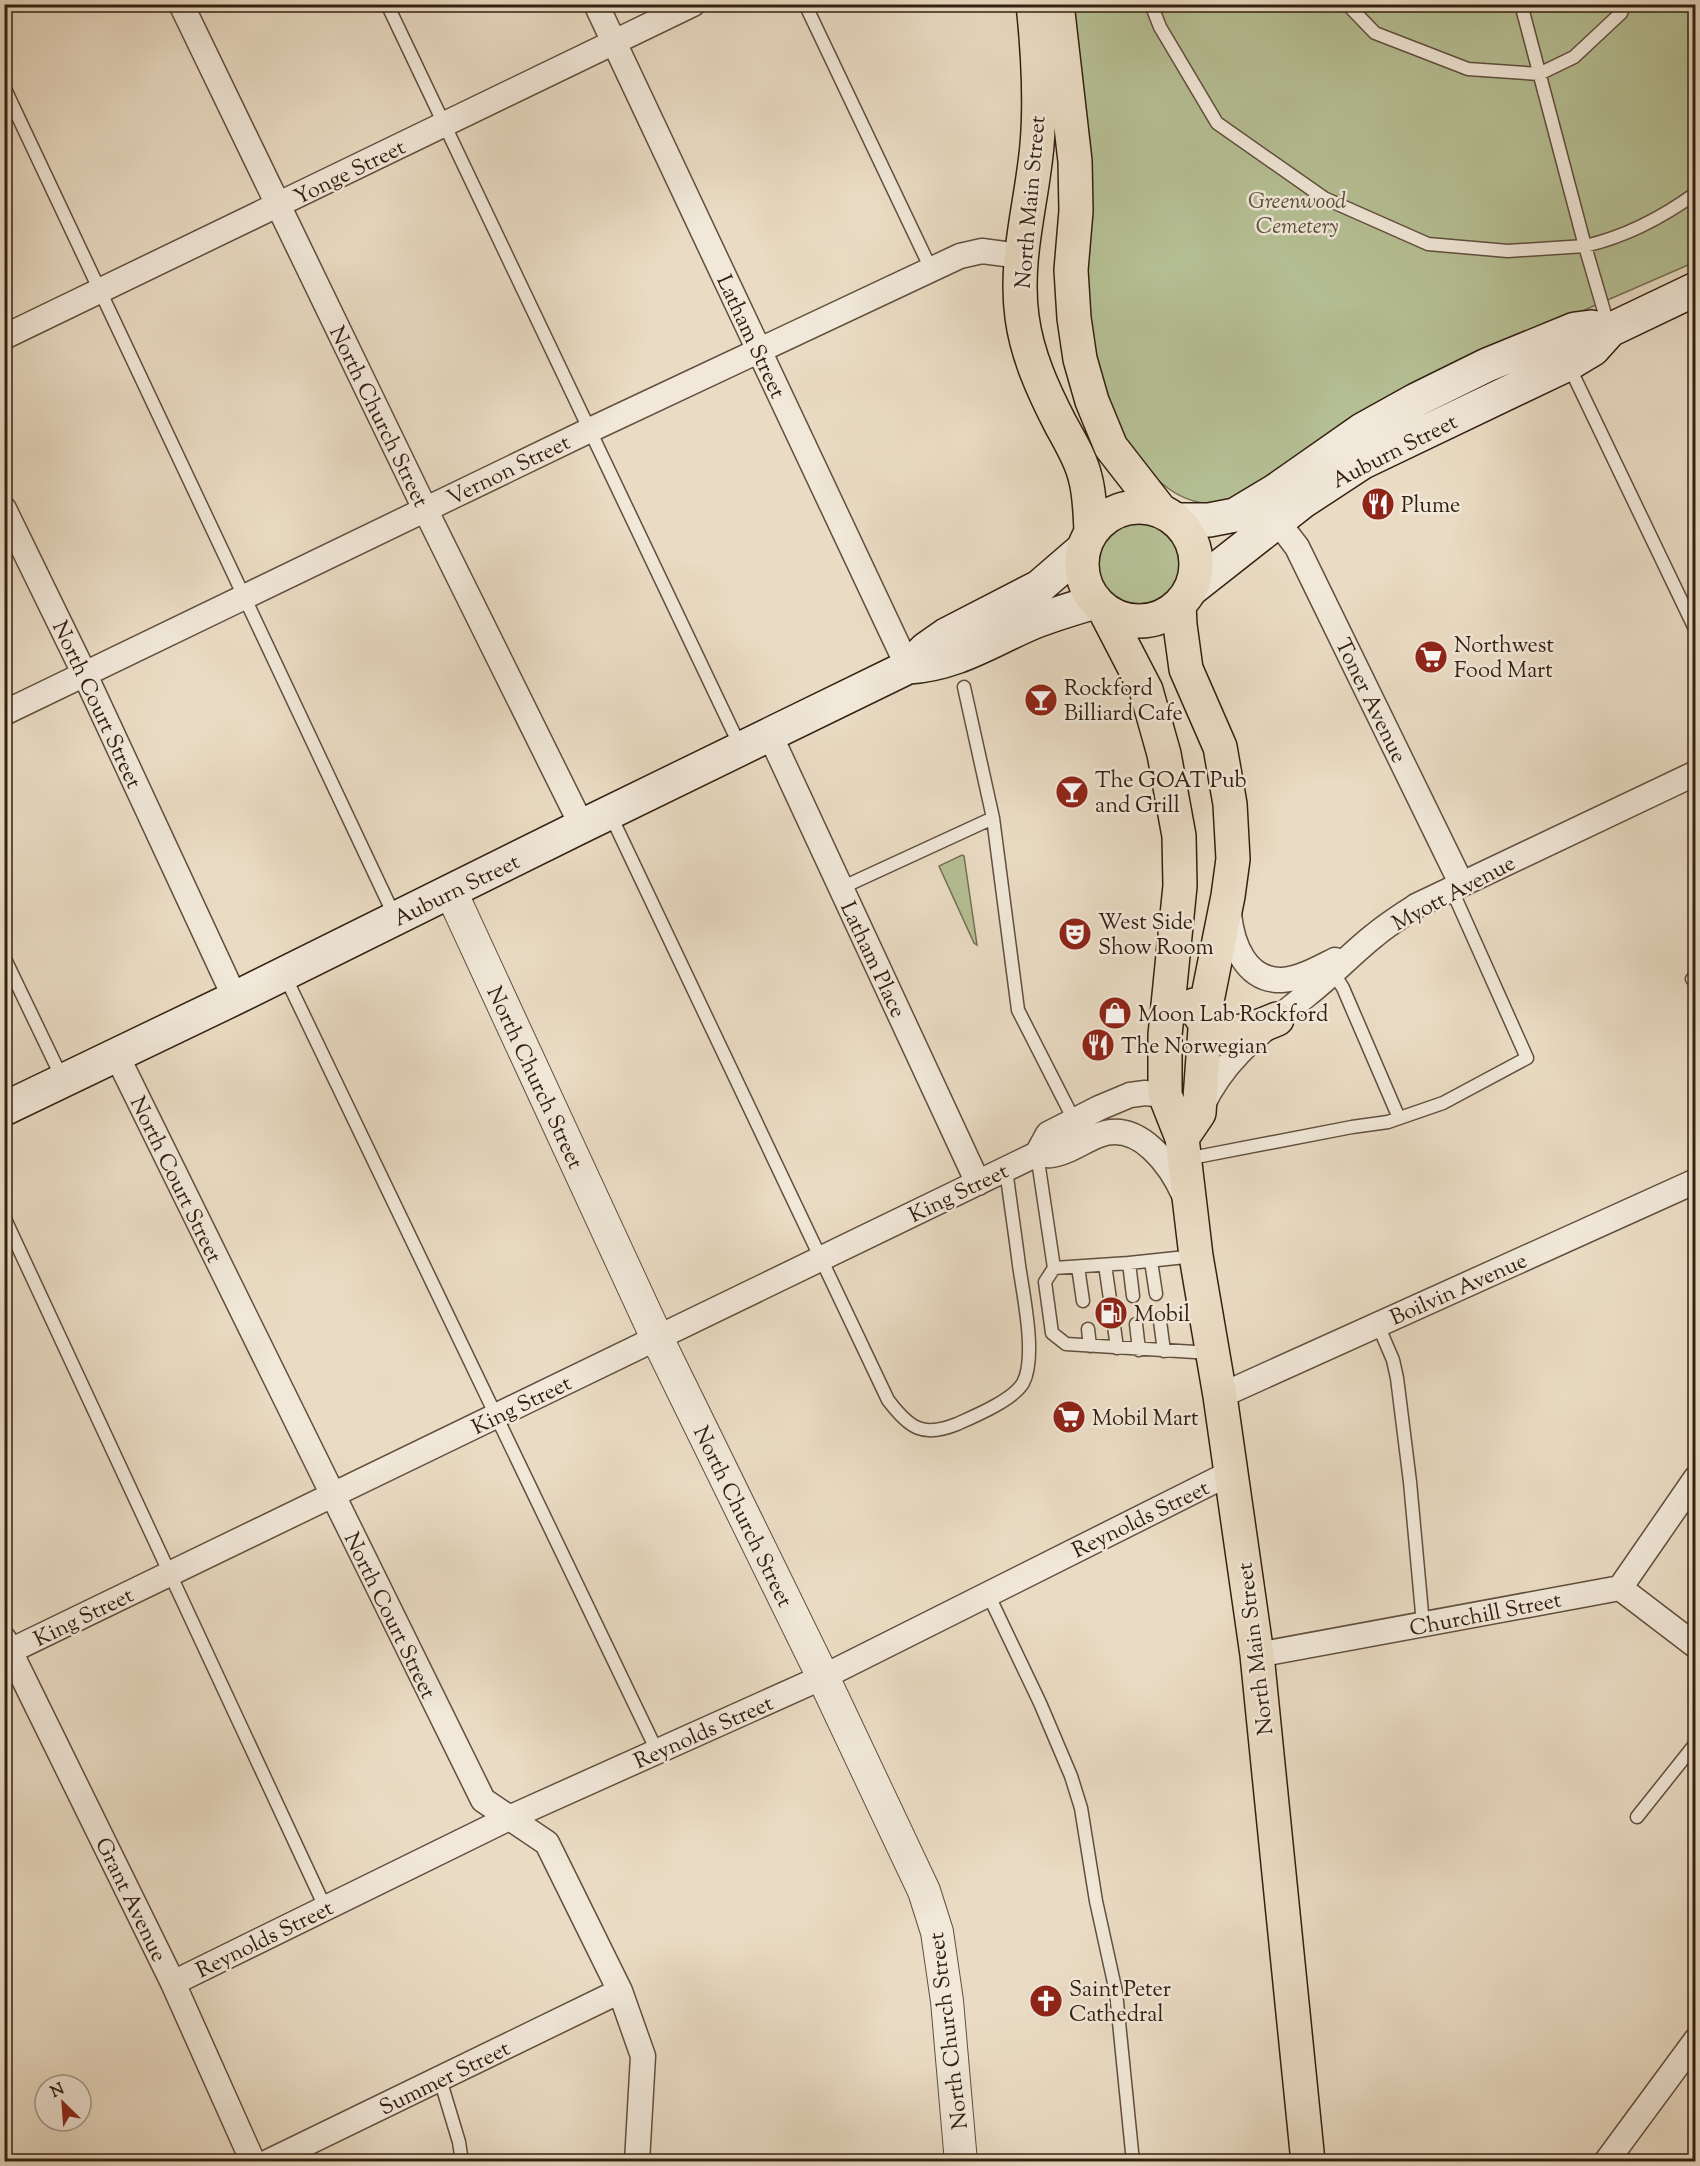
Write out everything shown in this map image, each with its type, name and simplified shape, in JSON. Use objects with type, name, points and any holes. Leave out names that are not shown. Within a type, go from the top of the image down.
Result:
[{"type":"main road","name":"North Main Street","points":[[1033,4],[1039,86],[1037,146],[1020,256],[1018,287],[1032,361],[1048,401],[1085,475],[1087,540]]},
{"type":"main road","name":"North Main Street","points":[[1057,4],[1075,161],[1077,211],[1071,270],[1074,318],[1080,359],[1092,401],[1111,447],[1168,515]]},
{"type":"main road","name":"Auburn Street","points":[[1185,597],[1277,521],[1363,462],[1568,364],[1593,349],[1610,330],[1695,289]]},
{"type":"main road","name":"Auburn Street","points":[[1168,515],[1209,520],[1235,515],[1275,491],[1362,430],[1416,400],[1487,365],[1575,329],[1591,327],[1610,330]]},
{"type":"main road","points":[[1141,506],[1168,515],[1189,535],[1196,553],[1196,572],[1185,597],[1164,616],[1146,621],[1127,620],[1110,614],[1085,586],[1081,568],[1087,540],[1104,517],[1122,508],[1141,506]]},
{"type":"main road","name":"Auburn Street","points":[[4,1109],[117,1056],[908,667],[946,635],[1039,587],[1087,540]]},
{"type":"main road","name":"North Main Street","points":[[1185,597],[1180,625],[1186,669],[1220,747],[1230,804],[1233,859],[1207,1001],[1189,1137],[1190,1207],[1232,1473],[1257,1655],[1308,2162]]},
{"type":"main road","name":"North Main Street","points":[[1100,605],[1146,690],[1164,754],[1179,836],[1180,886],[1165,1035],[1165,1095],[1189,1137]]},
{"type":"main road","name":"Auburn Street","points":[[908,667],[931,666],[948,662],[1035,622],[1100,605]]},
{"type":"main road","points":[[1180,886],[1187,913],[1186,979],[1193,1005],[1205,1022],[1219,1030],[1236,1031],[1253,1029],[1277,1019]]},
{"type":"street","name":"North Church Street","points":[[181,4],[425,509],[596,819]]},
{"type":"street","name":"Latham Street","points":[[596,4],[908,667]]},
{"type":"street","name":"Yonge Street","points":[[4,337],[693,4]]},
{"type":"street","name":"Vernon Street","points":[[4,713],[425,509],[931,269],[960,256],[982,251],[1020,256]]},
{"type":"street","name":"North Court Street","points":[[4,509],[85,675],[235,998]]},
{"type":"street","name":"Toner Avenue","points":[[1277,521],[1297,548],[1456,886]]},
{"type":"street","name":"Latham Place","points":[[756,742],[841,888],[978,1183]]},
{"type":"street","name":"Myott Avenue","points":[[1189,1137],[1210,1089],[1226,1066],[1376,934],[1416,906],[1695,773]]},
{"type":"street","name":"North Church Street","points":[[451,892],[657,1338],[823,1677],[931,1909],[937,1932],[947,2001],[961,2162]]},
{"type":"street","points":[[1228,896],[1231,933],[1235,945],[1254,972],[1268,978],[1283,980],[1311,972],[1361,947]]},
{"type":"street","name":"North Court Street","points":[[117,1056],[483,1800],[547,1843],[620,1991],[643,2056],[637,2162]]},
{"type":"street","name":"King Street","points":[[1037,1154],[1048,1134],[1074,1120],[1130,1095],[1145,1093],[1165,1095]]},
{"type":"street","name":"King Street","points":[[6,1648],[171,1573],[1037,1154],[1052,1155],[1113,1131],[1125,1133],[1153,1148],[1190,1207]]},
{"type":"street","name":"Boilvin Avenue","points":[[1220,1396],[1695,1180]]},
{"type":"street","name":"Reynolds Street","points":[[173,1983],[509,1818],[823,1677],[1232,1473]]},
{"type":"street","points":[[1695,1478],[1620,1588],[1695,1646]]},
{"type":"street","name":"Churchill Street","points":[[1257,1655],[1620,1588]]},
{"type":"street","name":"Grant Avenue","points":[[6,1648],[173,1983],[253,2162]]},
{"type":"street","name":"Summer Street","points":[[268,2162],[620,1991]]},
{"type":"street","points":[[1606,2162],[1695,2040]]},
{"type":"lane","points":[[387,4],[590,430],[756,742]]},
{"type":"lane","points":[[805,4],[931,269]]},
{"type":"lane","points":[[1151,4],[1160,27],[1217,123],[1324,198],[1428,244],[1508,251],[1585,246],[1611,240],[1678,206],[1695,193]]},
{"type":"lane","points":[[1347,4],[1376,33],[1468,69],[1539,74],[1574,57],[1621,13],[1625,4]]},
{"type":"lane","points":[[1521,4],[1585,246],[1610,330]]},
{"type":"lane","points":[[4,87],[396,918]]},
{"type":"lane","points":[[1568,364],[1695,631]]},
{"type":"lane","points":[[964,687],[993,818],[1018,1010],[1074,1120]]},
{"type":"lane","points":[[841,888],[993,818]]},
{"type":"lane","points":[[596,819],[821,1259],[888,1400],[902,1419],[927,1431],[943,1430],[1011,1396],[1022,1384],[1026,1371],[1029,1336],[1006,1169]]},
{"type":"lane","points":[[1189,1137],[1340,1129],[1388,1122],[1443,1103],[1527,1058],[1456,886]]},
{"type":"lane","points":[[4,957],[64,1081]]},
{"type":"lane","points":[[1333,972],[1343,988],[1399,1118]]},
{"type":"lane","points":[[284,974],[657,1751]]},
{"type":"lane","points":[[1037,1154],[1054,1268],[1046,1282],[1052,1333],[1066,1344],[1213,1353]]},
{"type":"lane","points":[[4,1217],[325,1907]]},
{"type":"lane","points":[[1054,1268],[1196,1256]]},
{"type":"lane","points":[[1151,1261],[1156,1294]]},
{"type":"lane","points":[[1129,1263],[1133,1296]]},
{"type":"lane","points":[[1105,1265],[1110,1299]]},
{"type":"lane","points":[[1078,1266],[1083,1302]]},
{"type":"lane","points":[[1160,1321],[1164,1351]]},
{"type":"lane","points":[[1136,1324],[1139,1350]]},
{"type":"lane","points":[[1378,1325],[1393,1360],[1396,1378],[1410,1482],[1423,1624]]},
{"type":"lane","points":[[1114,1326],[1117,1348]]},
{"type":"lane","points":[[1088,1329],[1090,1346]]},
{"type":"lane","points":[[988,1594],[1040,1703],[1071,1776],[1081,1808],[1096,1901],[1116,1992],[1133,2162]]},
{"type":"lane","points":[[1637,1818],[1695,1743]]},
{"type":"lane","points":[[441,2079],[459,2142],[462,2162]]},
{"type":"green space","name":"Greenwood Cemetery","points":[[1071,5],[1695,5],[1695,262],[1481,355],[1226,502],[1202,503],[1180,495],[1159,481],[1126,441],[1097,373],[1089,332]]},
{"type":"green space","points":[[1139,522],[1163,529],[1175,541],[1182,565],[1175,589],[1163,601],[1139,608],[1115,601],[1103,589],[1096,565],[1103,541],[1115,529]]},
{"type":"green space","points":[[964,856],[977,945],[974,943],[939,866]]},
{"type":"place","name":"Plume","points":[[1378,504]]},
{"type":"place","name":"Northwest Food Mart","points":[[1431,657]]},
{"type":"place","name":"Rockford Billiard Cafe","points":[[1041,700]]},
{"type":"place","name":"The GOAT Pub and Grill","points":[[1072,792]]},
{"type":"place","name":"West Side Show Room","points":[[1075,934]]},
{"type":"place","name":"Moon Lab Rockford","points":[[1115,1013]]},
{"type":"place","name":"The Norwegian","points":[[1098,1045]]},
{"type":"place","name":"Mobil","points":[[1111,1313]]},
{"type":"place","name":"Mobil Mart","points":[[1069,1417]]},
{"type":"place","name":"Saint Peter Cathedral","points":[[1046,2001]]}]
